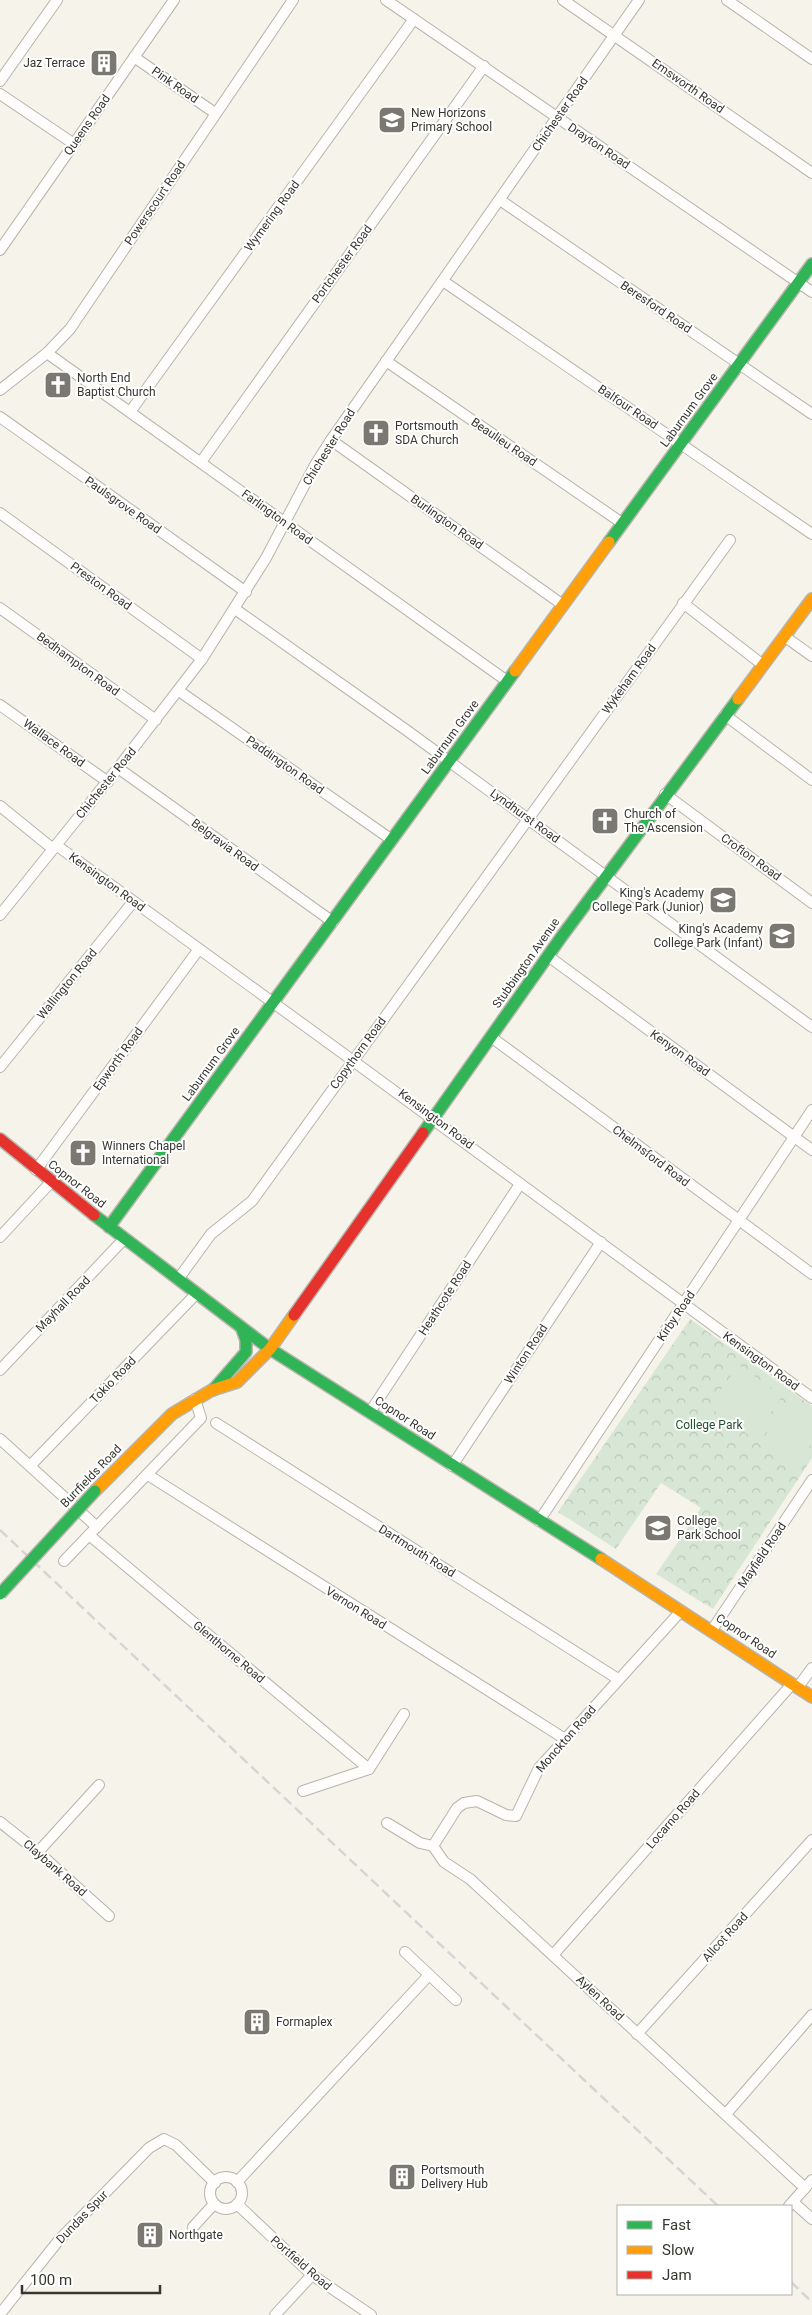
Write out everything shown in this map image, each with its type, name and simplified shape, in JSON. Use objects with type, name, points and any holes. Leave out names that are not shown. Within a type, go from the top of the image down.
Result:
[{"type":"street","points":[[0,81],[57,0]]},
{"type":"street","name":"Queens Road","points":[[0,250],[174,0]]},
{"type":"street","name":"Powerscourt Road","points":[[0,390],[47,354],[70,329],[293,0]]},
{"type":"street","name":"Drayton Road","points":[[386,0],[812,292]]},
{"type":"street","name":"Emsworth Road","points":[[563,0],[812,172]]},
{"type":"street","name":"Chichester Road","points":[[0,913],[108,782],[202,659],[246,592],[286,524],[315,465],[331,440],[639,0]]},
{"type":"street","points":[[727,0],[812,59]]},
{"type":"street","name":"Wymering Road","points":[[130,412],[414,19]]},
{"type":"street","name":"Pink Road","points":[[134,57],[216,113]]},
{"type":"street","name":"Portchester Road","points":[[201,462],[484,66]]},
{"type":"street","points":[[0,94],[74,144]]},
{"type":"street","name":"Beresford Road","points":[[500,200],[812,414]]},
{"type":"street","name":"Laburnum Grove","points":[[109,1227],[812,264]]},
{"type":"street","name":"Balfour Road","points":[[443,281],[812,534]]},
{"type":"street","name":"Farlington Road","points":[[47,354],[507,681]]},
{"type":"street","name":"Beaulieu Road","points":[[386,361],[622,523]]},
{"type":"street","name":"Paulsgrove Road","points":[[0,417],[246,592]]},
{"type":"street","name":"Burlington Road","points":[[331,440],[563,605]]},
{"type":"street","name":"Preston Road","points":[[0,513],[202,659]]},
{"type":"street","name":"Wykeham Road","points":[[527,818],[730,540]]},
{"type":"street","name":"Stubbington Avenue","points":[[270,1349],[606,875],[812,599]]},
{"type":"street","points":[[683,603],[763,664]]},
{"type":"street","name":"Bedhampton Road","points":[[0,608],[156,720]]},
{"type":"street","name":"Lyndhurst Road","points":[[235,609],[450,761],[812,1027]]},
{"type":"street","points":[[784,636],[812,656]]},
{"type":"street","name":"Paddington Road","points":[[179,691],[392,840]]},
{"type":"street","name":"Wallace Road","points":[[0,705],[108,782]]},
{"type":"street","points":[[725,715],[812,780]]},
{"type":"street","name":"Belgravia Road","points":[[118,768],[332,922]]},
{"type":"street","name":"Crofton Road","points":[[665,794],[812,903]]},
{"type":"street","name":"Kensington Road","points":[[0,806],[354,1059],[520,1184],[812,1398]]},
{"type":"street","name":"Copythorn Road","points":[[179,1278],[211,1234],[252,1201],[527,818]]},
{"type":"street","name":"Wallington Road","points":[[0,1067],[133,902]]},
{"type":"street","name":"Epworth Road","points":[[36,1170],[199,949]]},
{"type":"street","name":"Kenyon Road","points":[[548,956],[812,1150]]},
{"type":"street","name":"Chelmsford Road","points":[[491,1037],[738,1222],[812,1274]]},
{"type":"street","name":"Kirby Road","points":[[539,1521],[812,1110]]},
{"type":"street","name":"Copnor Road","points":[[0,1139],[50,1182],[179,1278],[196,1294],[270,1349],[681,1610],[812,1697]]},
{"type":"street","points":[[0,1237],[50,1182]]},
{"type":"street","name":"Heathcote Road","points":[[370,1412],[520,1184]]},
{"type":"street","name":"Mayhall Road","points":[[0,1370],[125,1238]]},
{"type":"street","name":"Winton Road","points":[[452,1466],[601,1242]]},
{"type":"street","name":"Tokio Road","points":[[30,1466],[196,1294]]},
{"type":"street","name":"Burrfields Road","points":[[212,1390],[246,1352],[246,1340],[242,1329]]},
{"type":"street","name":"Burrfields Road","points":[[0,1594],[95,1491],[172,1414],[212,1390],[237,1382],[270,1349]]},
{"type":"street","points":[[64,1561],[201,1418],[195,1399]]},
{"type":"street","name":"Dartmouth Road","points":[[216,1423],[618,1679]]},
{"type":"street","points":[[0,1439],[97,1527]]},
{"type":"street","name":"Vernon Road","points":[[148,1475],[565,1739]]},
{"type":"street","name":"Mayfield Road","points":[[712,1630],[812,1480]]},
{"type":"street","name":"Glenthorne Road","points":[[89,1535],[369,1768]]},
{"type":"street","name":"Monckton Road","points":[[434,1846],[457,1808],[464,1803],[477,1801],[506,1815],[516,1816],[534,1775],[681,1610]]},
{"type":"street","name":"Locarno Road","points":[[554,1955],[812,1668]]},
{"type":"street","points":[[303,1791],[369,1768],[404,1714]]},
{"type":"street","points":[[38,1852],[99,1785]]},
{"type":"street","name":"Claybank Road","points":[[0,1822],[38,1852],[109,1916]]},
{"type":"street","points":[[387,1823],[420,1843],[434,1846]]},
{"type":"street","name":"Allcot Road","points":[[637,2034],[812,1840]]},
{"type":"street","name":"Aylen Road","points":[[434,1846],[444,1862],[470,1879],[637,2034],[808,2184]]},
{"type":"street","points":[[406,1952],[456,2000]]},
{"type":"street","points":[[237,2182],[429,1975]]},
{"type":"street","points":[[726,2114],[812,2015]]},
{"type":"street","name":"Dundas Spur","points":[[0,2314],[59,2240],[149,2148],[164,2139],[176,2145],[214,2183]]},
{"type":"street","points":[[224,2178],[237,2182],[242,2192],[237,2204],[228,2209],[214,2204],[210,2194],[214,2183],[224,2178]]},
{"type":"street","points":[[808,2184],[791,2204],[812,2219]]},
{"type":"street","points":[[193,2227],[214,2204]]},
{"type":"street","name":"Portfield Road","points":[[237,2204],[312,2275],[371,2315]]},
{"type":"street","points":[[275,2315],[312,2275]]},
{"type":"green space","name":"College Park","points":[[690,1319],[812,1406],[812,1458],[713,1609],[656,1574],[701,1508],[661,1483],[616,1549],[558,1512]]},
{"type":"green space","points":[[739,1365],[782,1396],[753,1438],[709,1407]]},
{"type":"green space","points":[[786,1403],[812,1420],[812,1443],[796,1466],[761,1442]]},
{"type":"railway","points":[[0,1530],[717,2205]]},
{"type":"railway","points":[[792,2283],[812,2302]]},
{"type":"traffic: fast","points":[[609,542],[812,264]]},
{"type":"traffic: fast","points":[[109,1227],[515,671]]},
{"type":"traffic: fast","points":[[423,1133],[562,936],[738,699]]},
{"type":"traffic: fast","points":[[94,1215],[270,1349],[601,1559]]},
{"type":"traffic: fast","points":[[213,1390],[246,1352],[246,1340],[242,1329]]},
{"type":"traffic: fast","points":[[0,1594],[95,1491]]},
{"type":"traffic: slow","points":[[515,671],[609,542]]},
{"type":"traffic: slow","points":[[738,699],[812,599]]},
{"type":"traffic: slow","points":[[95,1491],[172,1414],[212,1390],[237,1382],[270,1349],[294,1315]]},
{"type":"traffic: slow","points":[[601,1559],[812,1697]]},
{"type":"traffic: jam","points":[[294,1315],[423,1133]]},
{"type":"traffic: jam","points":[[0,1139],[94,1215]]},
{"type":"place","name":"Jaz Terrace","points":[[104,63]]},
{"type":"place","name":"New Horizons Primary School","points":[[392,120]]},
{"type":"place","name":"North End Baptist Church","points":[[58,385]]},
{"type":"place","name":"Portsmouth SDA Church","points":[[376,433]]},
{"type":"place","name":"Church of The Ascension","points":[[605,821]]},
{"type":"place","name":"King's Academy College Park (Junior)","points":[[723,900]]},
{"type":"place","name":"King's Academy College Park (Infant)","points":[[782,936]]},
{"type":"place","name":"Winners Chapel International","points":[[83,1153]]},
{"type":"place","name":"College Park School","points":[[658,1528]]},
{"type":"place","name":"Formaplex","points":[[257,2022]]},
{"type":"place","name":"Portsmouth Delivery Hub","points":[[402,2177]]},
{"type":"place","name":"Northgate","points":[[150,2235]]}]
